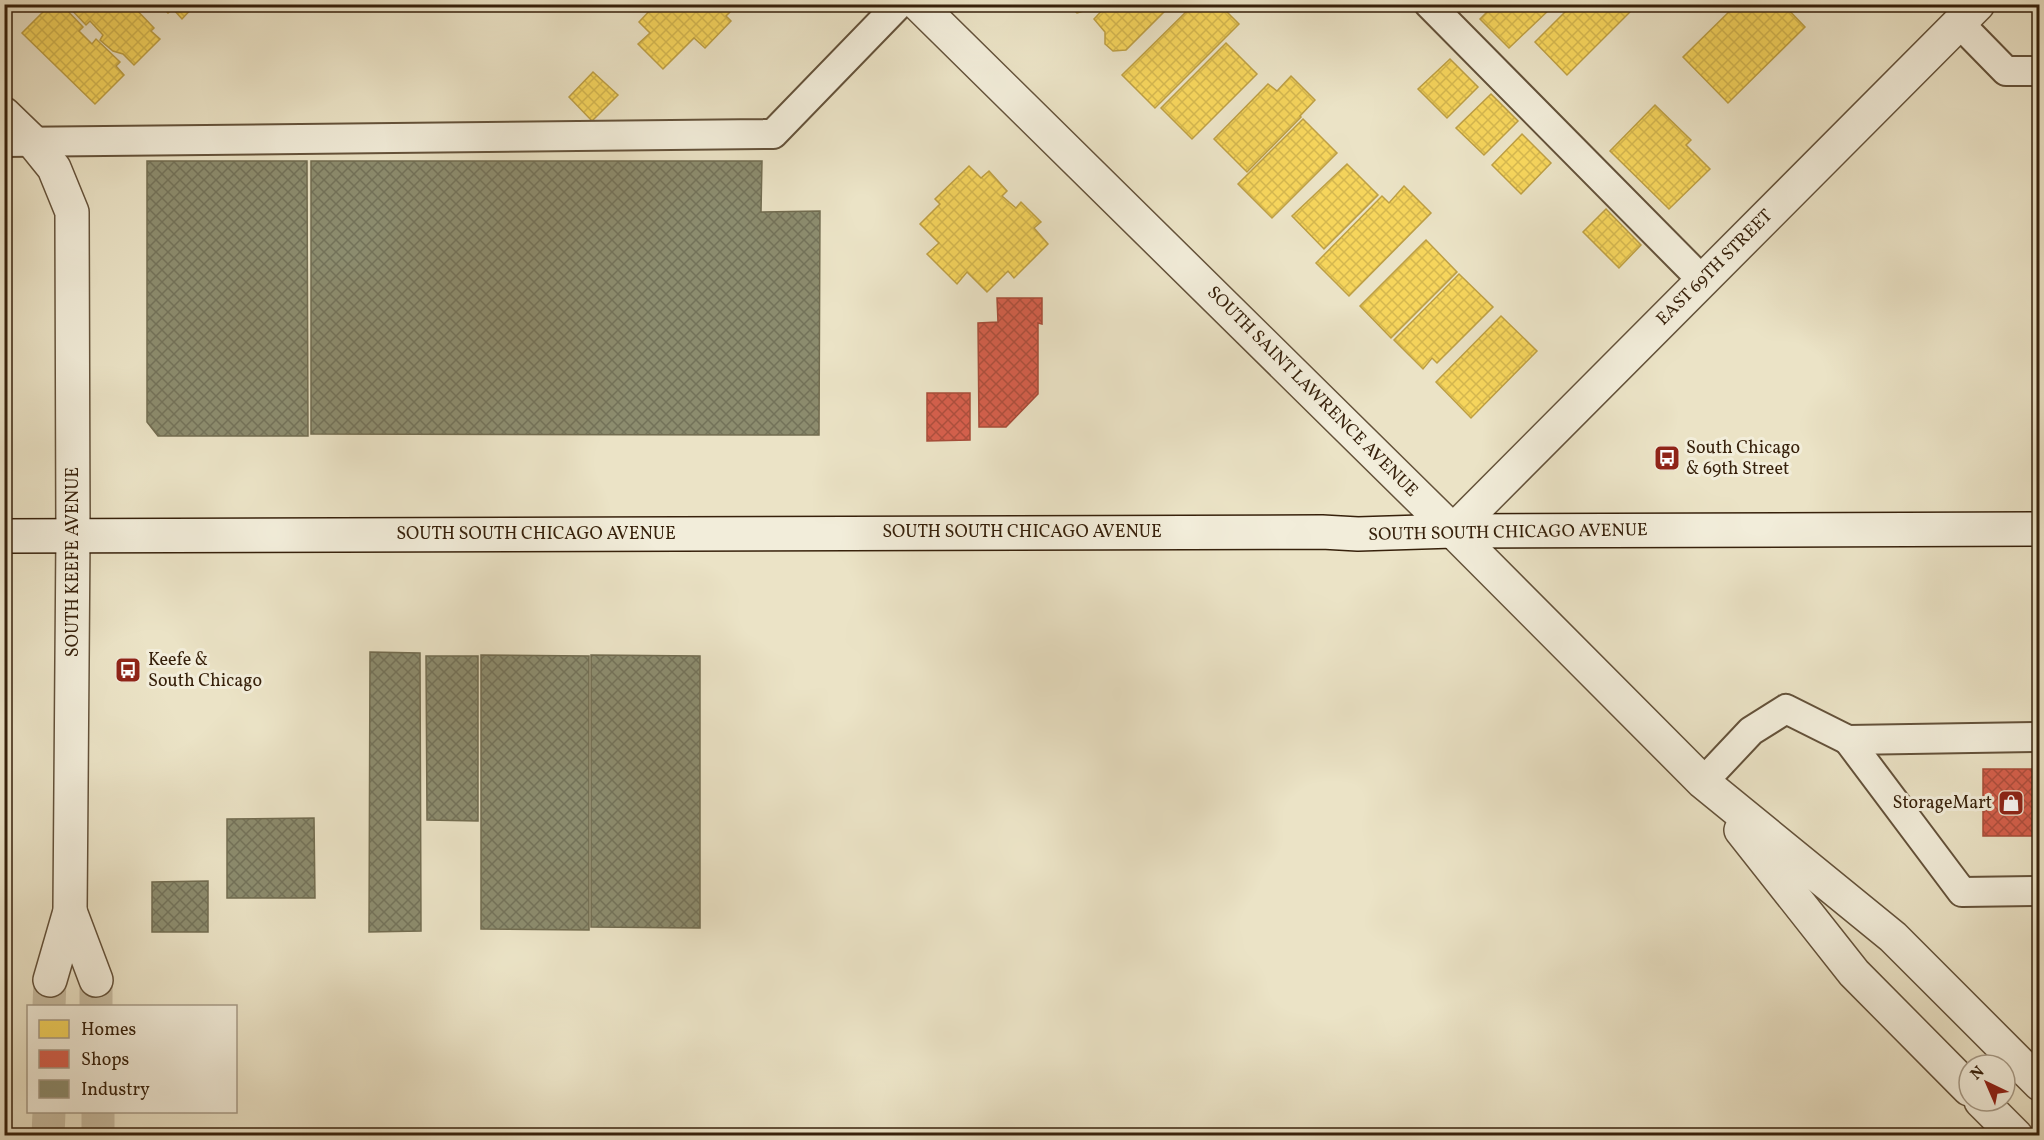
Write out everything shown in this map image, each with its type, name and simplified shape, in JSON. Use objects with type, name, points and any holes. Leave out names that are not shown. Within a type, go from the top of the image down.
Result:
[{"type":"street","name":"SOUTH SAINT LAWRENCE AVENUE","points":[[918,4],[1453,531],[1703,782],[1893,937],[2040,1084]]},
{"type":"street","name":"EAST 69TH STREET","points":[[1453,531],[1702,280],[1959,11]]},
{"type":"street","points":[[4,114],[19,142]]},
{"type":"street","name":"SOUTH KEEFE AVENUE","points":[[19,142],[54,168],[72,212],[74,536],[70,912],[50,980]]},
{"type":"street","name":"SOUTH SOUTH CHICAGO AVENUE","points":[[4,536],[1322,531],[1358,534],[1453,531],[2040,529]]},
{"type":"street","name":"SOUTH SAINT LAWRENCE AVENUE","points":[[1703,782],[1854,974],[1957,1077]]},
{"type":"street","name":"SOUTH KEEFE AVENUE","points":[[70,912],[96,980]]},
{"type":"street","points":[[1994,1113],[2016,1136]]},
{"type":"lane","points":[[19,142],[773,134],[899,4]]},
{"type":"lane","points":[[1429,4],[1702,280]]},
{"type":"lane","points":[[1959,11],[2006,71],[2040,71]]},
{"type":"lane","points":[[1703,782],[1751,731],[1786,709],[1848,740],[1962,892],[2040,891]]},
{"type":"lane","points":[[1848,740],[2040,737]]},
{"type":"building: Homes","points":[[51,4],[61,4],[83,27],[79,31],[92,44],[96,39],[120,62],[116,66],[124,75],[95,104],[22,33]]},
{"type":"building: Homes","points":[[66,4],[131,4],[154,28],[151,31],[160,39],[134,65],[123,54],[113,51],[100,40],[103,35],[90,21],[86,25]]},
{"type":"building: Homes","points":[[159,4],[196,4],[182,19],[173,9],[168,13]]},
{"type":"building: Homes","points":[[656,4],[738,4],[726,16],[731,21],[705,48],[694,38],[663,69],[638,44],[650,33],[639,22]]},
{"type":"building: Homes","points":[[1067,4],[1095,4],[1090,9],[1077,13]]},
{"type":"building: Homes","points":[[1108,4],[1180,4],[1178,7],[1168,8],[1126,50],[1113,51],[1105,44],[1105,32],[1094,19]]},
{"type":"building: Homes","points":[[1194,4],[1219,4],[1239,24],[1155,108],[1122,75]]},
{"type":"building: Homes","points":[[1495,4],[1549,4],[1552,7],[1509,48],[1480,19]]},
{"type":"building: Homes","points":[[1573,4],[1631,4],[1634,8],[1567,75],[1535,42]]},
{"type":"building: Homes","points":[[1737,4],[1783,4],[1805,27],[1728,103],[1683,57]]},
{"type":"building: Homes","points":[[1226,43],[1257,74],[1192,139],[1161,108]]},
{"type":"building: Homes","points":[[1450,59],[1478,87],[1447,118],[1418,89]]},
{"type":"building: Homes","points":[[593,72],[618,95],[592,121],[569,97]]},
{"type":"building: Homes","points":[[1291,76],[1315,100],[1247,172],[1214,139],[1268,84],[1277,91]]},
{"type":"building: Homes","points":[[1491,94],[1518,121],[1484,155],[1456,128]]},
{"type":"building: Homes","points":[[1655,105],[1691,140],[1686,145],[1710,169],[1669,209],[1610,151]]},
{"type":"building: Homes","points":[[1303,119],[1337,153],[1272,218],[1238,184]]},
{"type":"building: Homes","points":[[1522,134],[1551,163],[1521,194],[1492,165]]},
{"type":"building: Homes","points":[[1347,164],[1378,195],[1324,249],[1292,216]]},
{"type":"building: Homes","points":[[969,166],[981,178],[989,171],[1007,191],[1002,196],[1016,208],[1021,202],[1041,222],[1034,228],[1048,244],[1014,278],[1008,271],[987,292],[967,272],[957,284],[927,254],[939,243],[920,224],[940,204],[935,199]]},
{"type":"building: Homes","points":[[1404,186],[1431,213],[1349,296],[1316,263],[1382,196],[1389,203]]},
{"type":"building: Homes","points":[[1606,209],[1641,245],[1619,268],[1583,232]]},
{"type":"building: Homes","points":[[1426,240],[1457,272],[1391,338],[1360,306]]},
{"type":"building: Homes","points":[[1459,274],[1493,307],[1437,363],[1432,358],[1423,369],[1394,340]]},
{"type":"building: Homes","points":[[1501,316],[1537,351],[1471,418],[1436,382]]},
{"type":"building: Shops","points":[[997,298],[1042,298],[1042,324],[1038,323],[1038,394],[1006,427],[979,427],[978,323],[998,322]]},
{"type":"building: Shops","points":[[927,393],[970,393],[970,440],[927,441]]},
{"type":"building: Shops","name":"StorageMart","points":[[1983,769],[2040,769],[2040,836],[1983,836]]},
{"type":"building: Industry","points":[[147,161],[307,161],[308,436],[158,436],[147,422]]},
{"type":"building: Industry","points":[[311,161],[762,161],[761,212],[820,211],[819,435],[311,434]]},
{"type":"building: Industry","points":[[370,652],[420,653],[421,931],[369,932]]},
{"type":"building: Industry","points":[[481,655],[589,656],[589,930],[481,929]]},
{"type":"building: Industry","points":[[591,655],[700,656],[700,928],[591,927]]},
{"type":"building: Industry","points":[[426,656],[478,656],[478,821],[427,820]]},
{"type":"building: Industry","points":[[314,818],[315,898],[227,898],[227,819]]},
{"type":"building: Industry","points":[[208,881],[208,932],[152,932],[152,882]]},
{"type":"tunnel","points":[[49,1005],[50,980]]},
{"type":"tunnel","points":[[96,980],[96,1005]]},
{"type":"tunnel","points":[[48,1136],[49,1113]]},
{"type":"tunnel","points":[[98,1113],[98,1136]]},
{"type":"place","name":"South Chicago & 69th Street","points":[[1667,458]]},
{"type":"place","name":"Keefe & South Chicago","points":[[128,670]]},
{"type":"place","name":"StorageMart","points":[[2011,803]]}]
